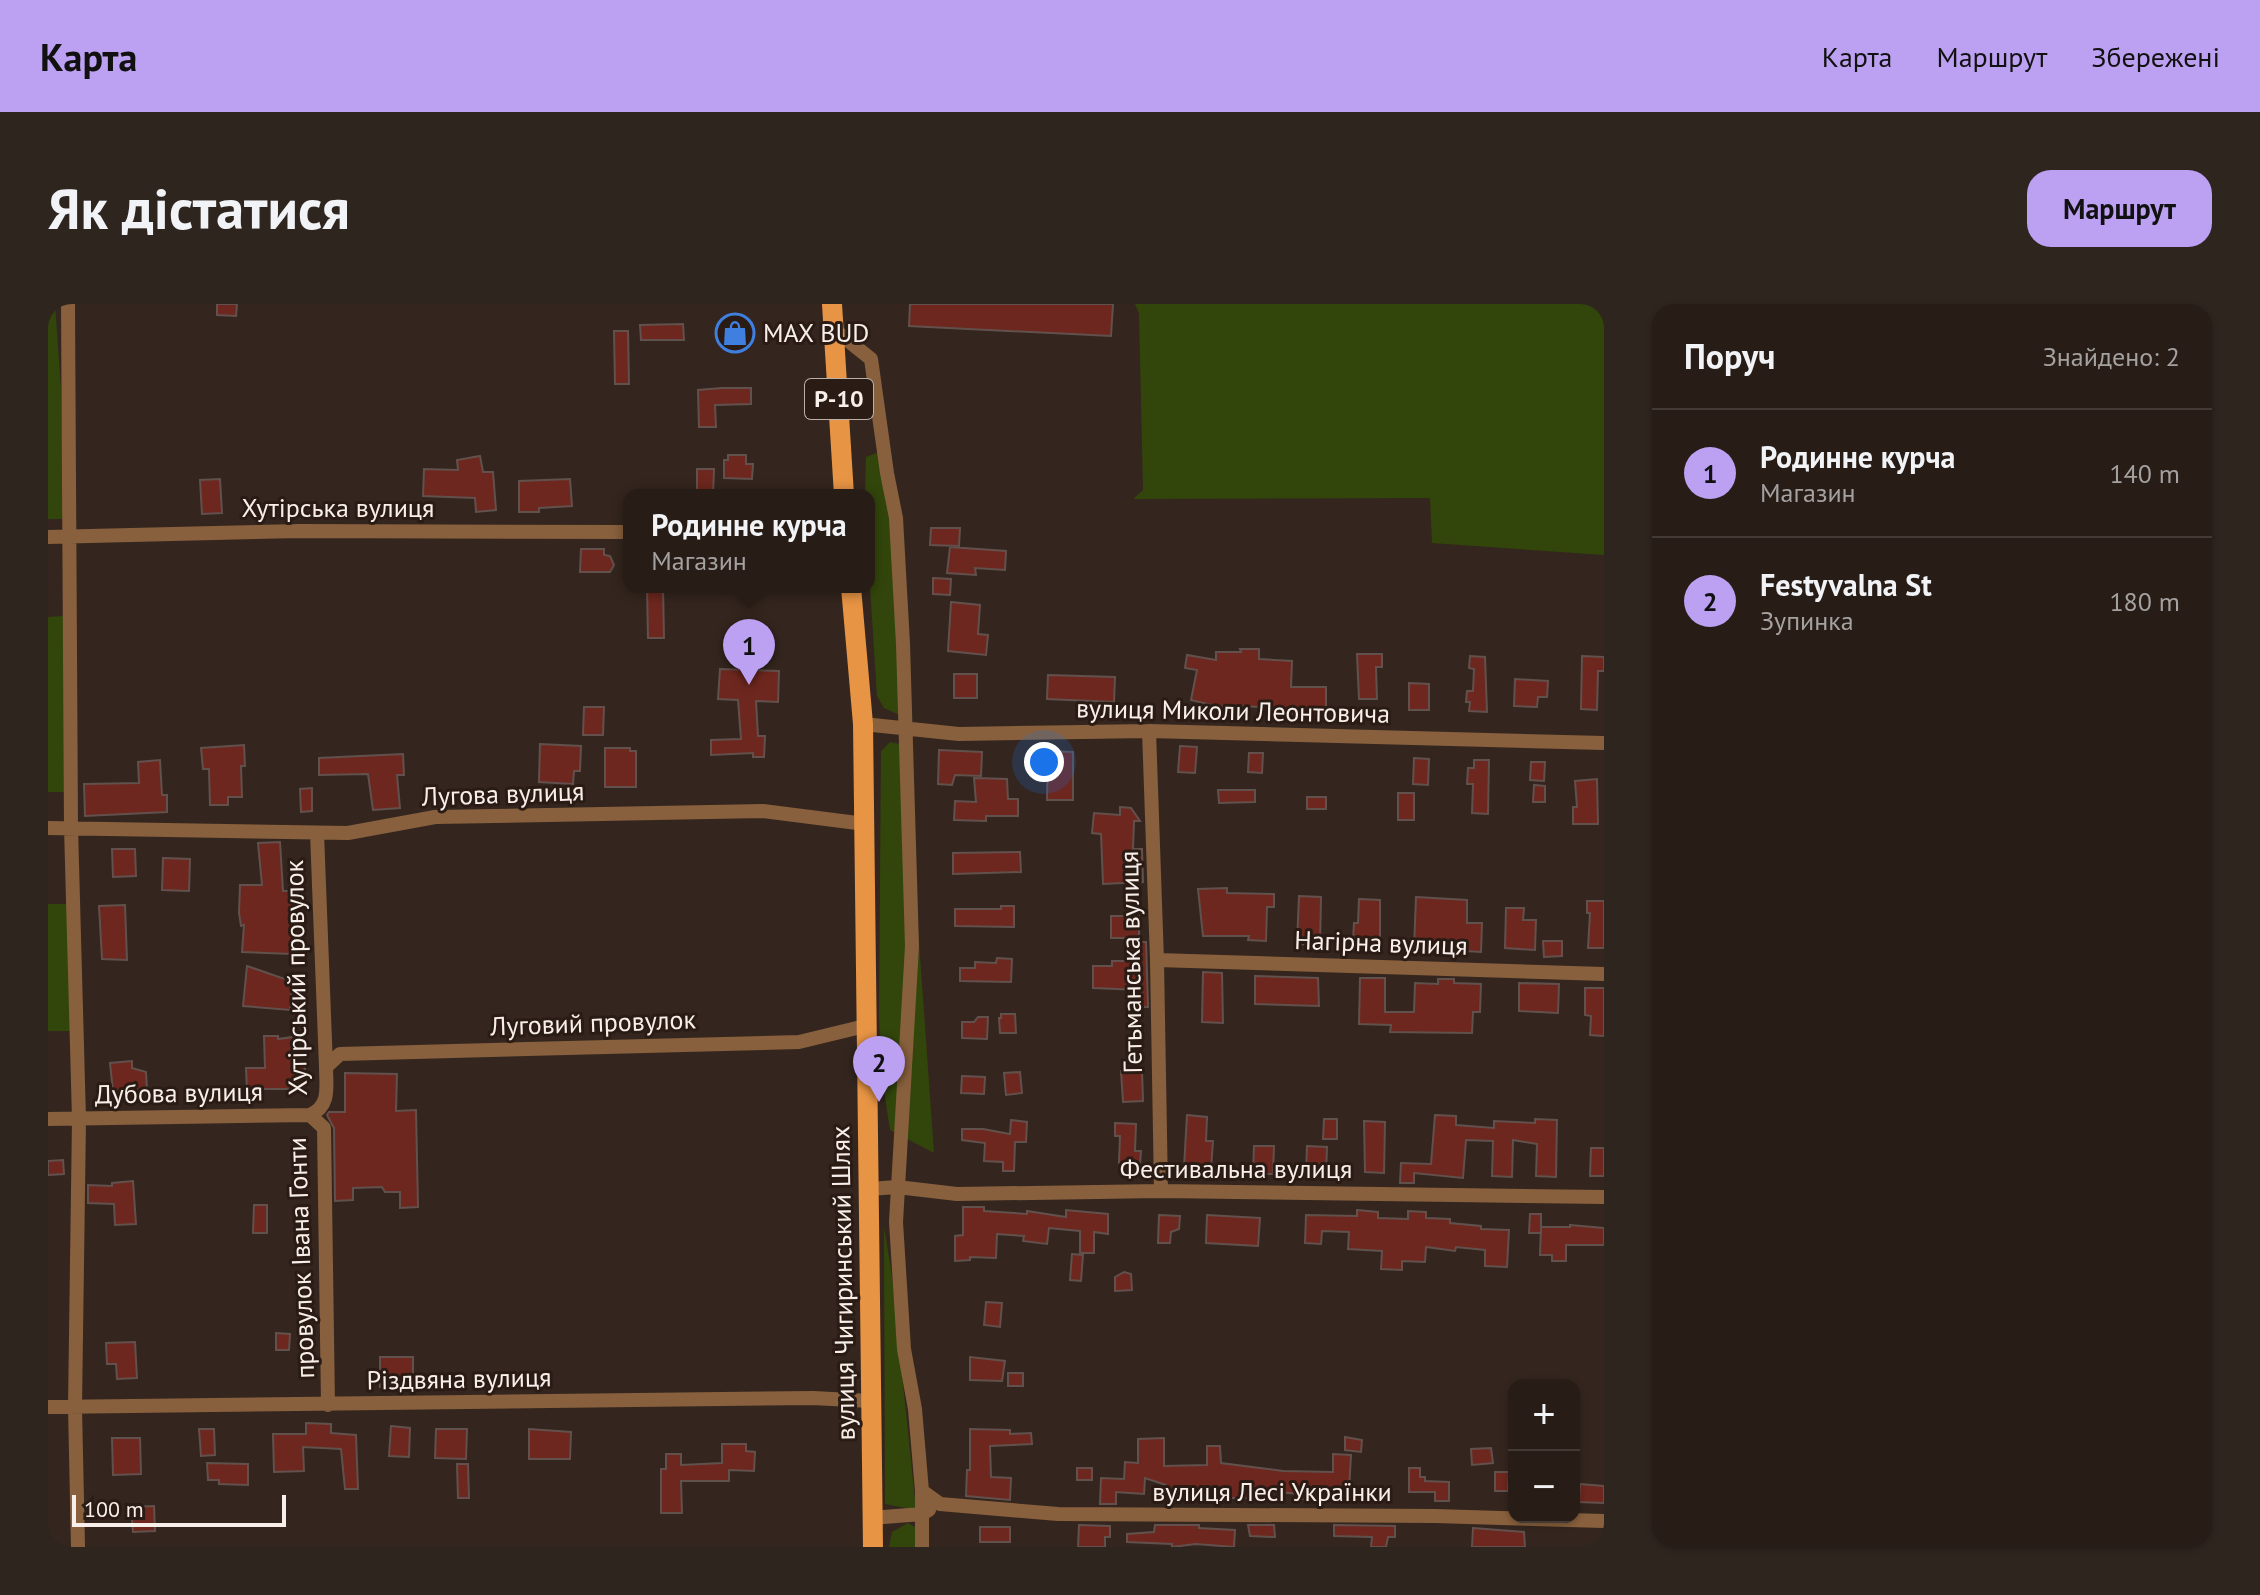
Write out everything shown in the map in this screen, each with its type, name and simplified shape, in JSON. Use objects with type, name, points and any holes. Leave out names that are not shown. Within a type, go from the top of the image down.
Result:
[{"type":"main road","name":"Р-10","points":[[832,304],[844,489]]},
{"type":"main road","name":"вулиця Чигиринський Шлях","points":[[852,593],[863,724],[873,1547]]},
{"type":"street","points":[[68,304],[71,827],[79,1119],[75,1407],[78,1547]]},
{"type":"street","points":[[836,331],[871,359],[896,518],[912,946],[896,1222],[904,1349],[915,1409],[922,1491],[922,1547]]},
{"type":"street","name":"Хутірська вулиця","points":[[48,537],[300,531],[623,532]]},
{"type":"street","name":"вулиця Миколи Леонтовича","points":[[863,724],[959,734],[1149,731],[1604,743]]},
{"type":"street","name":"Гетьманська вулиця","points":[[1149,731],[1161,1191]]},
{"type":"street","name":"Лугова вулиця","points":[[48,828],[348,833],[435,817],[747,811],[865,824]]},
{"type":"street","name":"Хутірський провулок","points":[[310,1115],[319,1111],[325,1102],[326,1067],[317,833]]},
{"type":"street","name":"Нагірна вулиця","points":[[1157,960],[1604,974]]},
{"type":"street","name":"Луговий провулок","points":[[326,1067],[340,1054],[799,1042],[865,1026]]},
{"type":"street","name":"Дубова вулиця","points":[[48,1119],[310,1115]]},
{"type":"street","name":"провулок Івана Гонти","points":[[310,1115],[324,1128],[328,1405]]},
{"type":"street","name":"Фестивальна вулиця","points":[[869,1189],[897,1187],[957,1194],[1161,1191],[1604,1197]]},
{"type":"street","name":"Різдвяна вулиця","points":[[48,1407],[813,1398],[870,1401]]},
{"type":"street","points":[[871,1518],[922,1514],[940,1504],[922,1491]]},
{"type":"street","name":"вулиця Лесі Українки","points":[[940,1504],[1058,1514],[1435,1516],[1604,1521]]},
{"type":"green space","points":[[48,304],[55,304],[61,389],[64,519],[48,519]]},
{"type":"green space","points":[[1135,304],[1604,304],[1604,555],[1432,543],[1430,498],[1133,499],[1143,490],[1139,313]]},
{"type":"green space","points":[[882,451],[888,470],[902,716],[884,708],[877,696],[870,593],[875,593],[875,489],[865,489],[866,457]]},
{"type":"green space","points":[[63,616],[69,792],[48,792],[48,617]]},
{"type":"green space","points":[[890,742],[905,745],[934,1153],[890,1130],[881,1070],[881,751]]},
{"type":"green space","points":[[48,904],[70,904],[70,1031],[48,1031]]},
{"type":"green space","points":[[884,1227],[892,1276],[916,1510],[885,1504]]},
{"type":"green space","points":[[908,1523],[918,1529],[918,1547],[889,1547],[892,1532]]},
{"type":"building","points":[[217,304],[237,304],[236,316],[217,315]]},
{"type":"building","points":[[910,304],[1113,304],[1111,336],[909,326]]},
{"type":"building","points":[[683,324],[684,340],[641,340],[640,325]]},
{"type":"building","points":[[614,331],[628,331],[629,384],[615,384]]},
{"type":"building","points":[[751,388],[751,404],[715,405],[716,427],[699,427],[698,390]]},
{"type":"building","points":[[728,455],[746,455],[746,464],[753,464],[752,479],[724,478],[724,460],[728,460]]},
{"type":"building","points":[[480,456],[483,472],[493,472],[496,510],[476,512],[475,498],[423,496],[424,469],[458,470],[457,460]]},
{"type":"building","points":[[697,469],[714,469],[713,489],[697,489]]},
{"type":"building","points":[[220,479],[222,513],[202,514],[200,480]]},
{"type":"building","points":[[570,479],[572,506],[519,512],[519,481]]},
{"type":"building","points":[[931,528],[960,528],[959,546],[930,545]]},
{"type":"building","points":[[950,547],[1006,551],[1005,570],[975,568],[976,575],[947,573]]},
{"type":"building","points":[[581,549],[604,549],[604,555],[610,556],[614,565],[610,572],[580,572]]},
{"type":"building","points":[[933,578],[951,579],[950,595],[933,594]]},
{"type":"building","points":[[647,593],[663,593],[664,638],[648,638]]},
{"type":"building","points":[[951,602],[980,605],[978,634],[988,635],[986,655],[948,651]]},
{"type":"building","points":[[1240,649],[1259,649],[1259,659],[1292,661],[1291,687],[1326,687],[1326,713],[1272,714],[1271,707],[1216,706],[1191,700],[1197,670],[1185,668],[1187,655],[1216,660],[1216,652],[1241,652]]},
{"type":"building","points":[[1357,654],[1382,654],[1382,667],[1376,667],[1377,699],[1359,699]]},
{"type":"building","points":[[1470,656],[1485,657],[1487,712],[1469,711],[1470,702],[1466,702],[1467,691],[1473,691],[1474,669],[1469,668]]},
{"type":"building","points":[[1582,656],[1604,657],[1604,671],[1598,671],[1597,710],[1581,709]]},
{"type":"building","points":[[720,669],[779,671],[778,702],[756,701],[758,736],[765,736],[764,757],[753,757],[753,753],[711,755],[711,740],[741,739],[738,700],[718,699]]},
{"type":"building","points":[[954,674],[977,674],[977,698],[954,698]]},
{"type":"building","points":[[1048,675],[1115,677],[1114,702],[1047,699]]},
{"type":"building","points":[[1515,679],[1548,681],[1547,697],[1538,697],[1537,707],[1514,706]]},
{"type":"building","points":[[1409,683],[1429,684],[1429,710],[1409,710]]},
{"type":"building","points":[[584,707],[604,707],[603,735],[583,735]]},
{"type":"building","points":[[540,744],[581,746],[580,771],[574,771],[573,784],[539,782]]},
{"type":"building","points":[[244,745],[242,797],[228,797],[228,805],[210,805],[209,769],[203,769],[201,748]]},
{"type":"building","points":[[1180,746],[1197,747],[1195,773],[1178,772]]},
{"type":"building","points":[[605,748],[630,748],[630,751],[636,751],[636,787],[605,787]]},
{"type":"building","points":[[939,750],[982,752],[981,776],[955,775],[952,785],[938,784]]},
{"type":"building","points":[[1048,751],[1073,752],[1073,800],[1047,800]]},
{"type":"building","points":[[1249,753],[1263,753],[1262,773],[1248,772]]},
{"type":"building","points":[[403,754],[404,775],[397,775],[400,808],[373,810],[368,774],[319,775],[319,758]]},
{"type":"building","points":[[1414,758],[1429,759],[1428,785],[1413,784]]},
{"type":"building","points":[[160,760],[162,795],[167,795],[167,812],[85,816],[84,784],[139,783],[138,762]]},
{"type":"building","points":[[1474,760],[1489,760],[1488,814],[1472,813],[1473,784],[1467,784],[1468,768],[1474,768]]},
{"type":"building","points":[[1531,762],[1545,762],[1544,781],[1530,780]]},
{"type":"building","points":[[974,778],[1007,779],[1008,799],[1018,799],[1018,816],[986,816],[986,821],[954,820],[955,801],[976,802]]},
{"type":"building","points":[[1597,779],[1598,824],[1573,824],[1573,807],[1577,807],[1575,781]]},
{"type":"building","points":[[1534,785],[1545,786],[1545,802],[1533,802]]},
{"type":"building","points":[[312,788],[312,811],[301,812],[300,789]]},
{"type":"building","points":[[1218,790],[1255,790],[1255,802],[1219,803]]},
{"type":"building","points":[[1398,793],[1414,793],[1414,820],[1398,820]]},
{"type":"building","points":[[1307,797],[1326,797],[1326,809],[1307,809]]},
{"type":"building","points":[[1120,807],[1131,808],[1140,821],[1134,821],[1133,849],[1142,849],[1143,882],[1103,884],[1101,834],[1092,833],[1094,813],[1120,815]]},
{"type":"building","points":[[280,842],[283,891],[299,891],[299,904],[294,904],[292,954],[242,952],[244,925],[241,926],[239,913],[240,885],[262,885],[258,843]]},
{"type":"building","points":[[112,849],[135,849],[136,876],[113,877]]},
{"type":"building","points":[[1020,852],[1021,872],[953,874],[953,853]]},
{"type":"building","points":[[163,858],[190,859],[189,891],[162,890]]},
{"type":"building","points":[[1227,888],[1227,893],[1274,894],[1274,907],[1267,907],[1266,941],[1248,940],[1249,936],[1203,936],[1198,889]]},
{"type":"building","points":[[1299,896],[1321,897],[1320,945],[1297,944]]},
{"type":"building","points":[[1416,897],[1467,900],[1467,923],[1482,923],[1481,952],[1414,948]]},
{"type":"building","points":[[1359,899],[1380,900],[1380,941],[1353,940],[1354,923],[1358,923]]},
{"type":"building","points":[[1587,901],[1604,901],[1604,948],[1588,948],[1590,913],[1587,913]]},
{"type":"building","points":[[125,905],[127,960],[102,959],[99,906]]},
{"type":"building","points":[[1001,906],[1014,906],[1014,927],[955,926],[955,909],[1001,909]]},
{"type":"building","points":[[1506,908],[1524,908],[1523,920],[1536,920],[1535,950],[1505,948]]},
{"type":"building","points":[[1111,916],[1139,916],[1139,938],[1111,938]]},
{"type":"building","points":[[1543,941],[1562,941],[1562,956],[1544,957]]},
{"type":"building","points":[[1135,942],[1146,942],[1148,1007],[1142,1007],[1141,990],[1093,988],[1093,966],[1112,966],[1112,961],[1135,961]]},
{"type":"building","points":[[997,958],[1012,959],[1011,982],[960,981],[960,968],[975,968],[975,962],[996,963]]},
{"type":"building","points":[[247,966],[285,979],[292,987],[290,1010],[243,1006]]},
{"type":"building","points":[[1203,972],[1222,973],[1223,1023],[1202,1022]]},
{"type":"building","points":[[1255,976],[1318,978],[1319,1006],[1255,1004]]},
{"type":"building","points":[[1360,978],[1385,978],[1385,1012],[1414,1012],[1415,983],[1438,984],[1438,979],[1454,979],[1454,983],[1481,984],[1480,1012],[1473,1012],[1472,1033],[1390,1032],[1391,1025],[1359,1024]]},
{"type":"building","points":[[1519,983],[1559,984],[1558,1013],[1519,1011]]},
{"type":"building","points":[[1585,988],[1604,988],[1604,1036],[1590,1035],[1591,1016],[1585,1015]]},
{"type":"building","points":[[1001,1014],[1015,1014],[1016,1033],[1000,1033]]},
{"type":"building","points":[[978,1017],[988,1017],[987,1039],[962,1038],[962,1022],[974,1022]]},
{"type":"building","points":[[264,1036],[278,1036],[278,1039],[293,1037],[296,1065],[305,1065],[304,1089],[247,1091],[246,1068],[265,1068]]},
{"type":"building","points":[[132,1061],[132,1068],[146,1072],[147,1090],[113,1092],[110,1063]]},
{"type":"building","points":[[1121,1071],[1142,1071],[1143,1101],[1123,1102]]},
{"type":"building","points":[[1020,1072],[1022,1093],[1006,1095],[1004,1073]]},
{"type":"building","points":[[345,1073],[397,1074],[396,1111],[416,1110],[418,1207],[400,1208],[400,1192],[385,1192],[382,1187],[353,1188],[353,1200],[335,1201],[334,1128],[327,1115],[329,1112],[345,1112]]},
{"type":"building","points":[[962,1076],[985,1077],[984,1094],[961,1093]]},
{"type":"building","points":[[1187,1115],[1207,1117],[1206,1141],[1213,1141],[1211,1169],[1184,1168]]},
{"type":"building","points":[[1435,1115],[1456,1116],[1456,1125],[1494,1128],[1494,1121],[1535,1123],[1535,1119],[1557,1120],[1556,1177],[1536,1176],[1537,1144],[1513,1140],[1512,1177],[1492,1176],[1493,1141],[1466,1140],[1463,1178],[1414,1173],[1414,1183],[1400,1183],[1401,1163],[1431,1164]]},
{"type":"building","points":[[1324,1119],[1337,1119],[1337,1139],[1323,1139]]},
{"type":"building","points":[[1011,1120],[1027,1122],[1026,1142],[1015,1142],[1014,1171],[1003,1171],[1003,1162],[984,1161],[985,1143],[962,1140],[962,1129],[1010,1134]]},
{"type":"building","points":[[1364,1121],[1385,1122],[1384,1173],[1365,1172]]},
{"type":"building","points":[[1115,1123],[1136,1124],[1135,1151],[1141,1151],[1140,1165],[1119,1163],[1120,1136],[1115,1136]]},
{"type":"building","points":[[1254,1146],[1274,1146],[1273,1174],[1253,1174]]},
{"type":"building","points":[[1307,1146],[1327,1147],[1326,1175],[1306,1174]]},
{"type":"building","points":[[1591,1148],[1604,1148],[1604,1176],[1590,1176]]},
{"type":"building","points":[[63,1160],[64,1174],[48,1175],[48,1161]]},
{"type":"building","points":[[133,1181],[136,1224],[115,1225],[114,1204],[88,1203],[88,1185],[112,1186],[112,1183]]},
{"type":"building","points":[[254,1205],[267,1205],[267,1233],[253,1233]]},
{"type":"building","points":[[963,1207],[1066,1217],[1066,1210],[1108,1214],[1108,1234],[1094,1232],[1094,1253],[1080,1253],[1080,1231],[1049,1228],[1047,1244],[1023,1241],[1024,1236],[997,1234],[996,1258],[970,1257],[970,1260],[955,1261],[955,1236],[963,1235]]},
{"type":"building","points":[[1357,1210],[1378,1212],[1378,1218],[1408,1219],[1408,1211],[1426,1212],[1426,1218],[1450,1219],[1450,1223],[1481,1226],[1481,1229],[1509,1230],[1507,1267],[1485,1266],[1485,1250],[1456,1247],[1455,1251],[1426,1247],[1425,1262],[1402,1261],[1402,1270],[1381,1269],[1382,1251],[1348,1249],[1349,1232],[1322,1231],[1321,1244],[1305,1243],[1306,1215],[1357,1216]]},
{"type":"building","points":[[1530,1214],[1541,1214],[1541,1233],[1529,1233]]},
{"type":"building","points":[[1159,1215],[1180,1216],[1179,1229],[1171,1232],[1170,1243],[1158,1243]]},
{"type":"building","points":[[1207,1215],[1260,1218],[1258,1246],[1206,1243]]},
{"type":"building","points":[[1570,1225],[1604,1228],[1604,1245],[1566,1245],[1566,1261],[1552,1261],[1552,1255],[1540,1255],[1541,1227]]},
{"type":"building","points":[[1072,1254],[1083,1255],[1081,1281],[1070,1280]]},
{"type":"building","points":[[1124,1272],[1131,1274],[1132,1290],[1115,1291],[1115,1277]]},
{"type":"building","points":[[986,1302],[1002,1303],[1000,1327],[984,1325]]},
{"type":"building","points":[[276,1333],[290,1334],[289,1350],[276,1350]]},
{"type":"building","points":[[135,1342],[137,1378],[117,1379],[116,1364],[107,1364],[106,1343]]},
{"type":"building","points":[[380,1357],[413,1357],[413,1387],[380,1387]]},
{"type":"building","points":[[970,1357],[1005,1361],[1002,1381],[970,1380]]},
{"type":"building","points":[[1008,1373],[1023,1373],[1023,1386],[1008,1386]]},
{"type":"building","points":[[306,1423],[331,1424],[331,1433],[356,1435],[358,1489],[345,1489],[341,1449],[303,1447],[304,1471],[274,1472],[273,1434],[306,1434]]},
{"type":"building","points":[[391,1426],[410,1428],[409,1457],[389,1456]]},
{"type":"building","points":[[199,1429],[214,1429],[215,1455],[201,1456]]},
{"type":"building","points":[[436,1429],[467,1429],[466,1459],[435,1458]]},
{"type":"building","points":[[529,1429],[571,1432],[570,1459],[529,1459]]},
{"type":"building","points":[[970,1429],[1031,1433],[1032,1444],[990,1446],[991,1477],[1011,1478],[1010,1500],[966,1496],[967,1470],[970,1470]]},
{"type":"building","points":[[1345,1437],[1362,1440],[1361,1452],[1345,1450]]},
{"type":"building","points":[[112,1438],[140,1438],[141,1474],[113,1475]]},
{"type":"building","points":[[1164,1438],[1164,1466],[1207,1465],[1207,1446],[1220,1446],[1221,1463],[1283,1471],[1333,1472],[1333,1454],[1351,1455],[1349,1491],[1323,1489],[1322,1500],[1301,1499],[1301,1494],[1263,1491],[1263,1500],[1250,1501],[1250,1498],[1224,1498],[1224,1492],[1166,1495],[1166,1485],[1145,1478],[1144,1494],[1116,1492],[1116,1504],[1100,1504],[1101,1478],[1124,1479],[1125,1462],[1138,1463],[1138,1439]]},
{"type":"building","points":[[722,1444],[746,1444],[746,1451],[755,1452],[754,1471],[729,1470],[729,1481],[681,1481],[682,1513],[661,1513],[661,1469],[666,1469],[666,1454],[681,1454],[681,1465],[722,1463]]},
{"type":"building","points":[[1491,1448],[1493,1463],[1472,1465],[1471,1449]]},
{"type":"building","points":[[207,1463],[248,1464],[248,1485],[219,1484],[219,1480],[208,1480]]},
{"type":"building","points":[[457,1464],[468,1464],[469,1498],[458,1498]]},
{"type":"building","points":[[1077,1468],[1092,1468],[1092,1480],[1077,1480]]},
{"type":"building","points":[[1409,1468],[1420,1468],[1420,1477],[1425,1477],[1425,1481],[1449,1482],[1449,1501],[1435,1501],[1435,1492],[1409,1492]]},
{"type":"building","points":[[1495,1472],[1508,1472],[1508,1491],[1495,1491]]},
{"type":"building","points":[[1580,1484],[1604,1486],[1604,1503],[1580,1502]]},
{"type":"building","points":[[154,1506],[155,1531],[133,1532],[131,1507]]},
{"type":"building","points":[[1079,1525],[1110,1526],[1110,1537],[1105,1537],[1105,1547],[1078,1547]]},
{"type":"building","points":[[1155,1525],[1199,1525],[1199,1528],[1235,1530],[1234,1547],[1196,1544],[1172,1547],[1172,1544],[1127,1542],[1127,1534],[1154,1532]]},
{"type":"building","points":[[1248,1525],[1274,1525],[1275,1537],[1250,1536]]},
{"type":"building","points":[[1334,1525],[1395,1526],[1395,1537],[1388,1537],[1386,1547],[1371,1547],[1372,1537],[1334,1536]]},
{"type":"building","points":[[980,1527],[1010,1527],[1010,1542],[980,1542]]},
{"type":"building","points":[[1473,1528],[1524,1532],[1525,1547],[1472,1547]]},
{"type":"place","name":"MAX BUD","points":[[735,333]]},
{"type":"place","name":"Родинне курча","points":[[749,685]]},
{"type":"place","name":"Festyvalna St","points":[[879,1102]]}]
